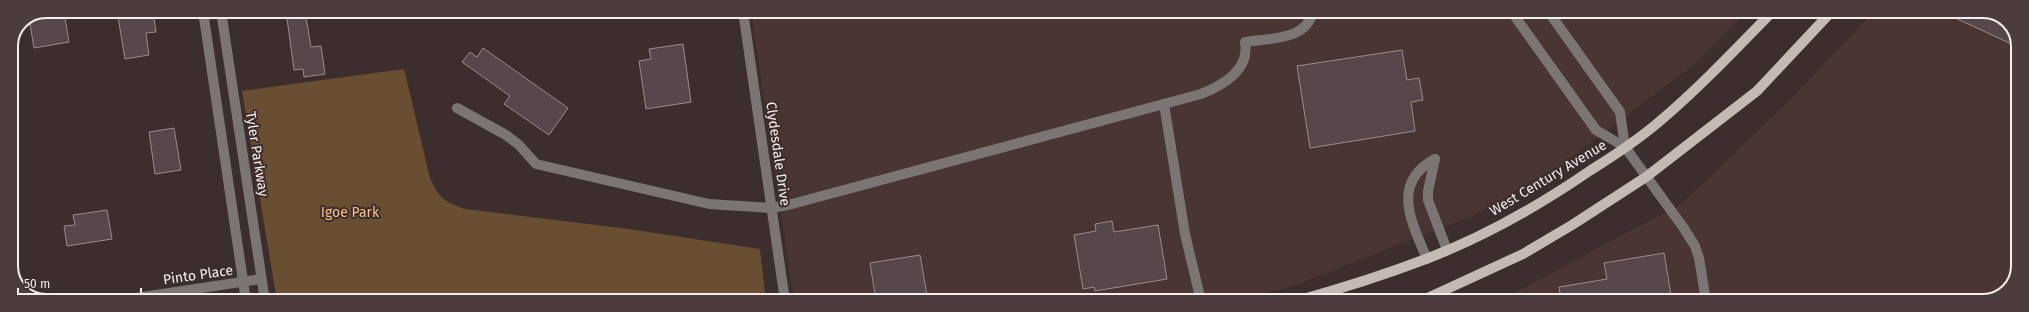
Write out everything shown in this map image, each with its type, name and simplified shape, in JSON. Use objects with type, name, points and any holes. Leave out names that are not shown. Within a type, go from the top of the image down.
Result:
[{"type":"main road","name":"West Century Avenue","points":[[1321,294],[1427,259],[1539,203],[1625,148],[1660,121],[1731,54],[1766,18]]},
{"type":"main road","points":[[1436,294],[1523,254],[1572,225],[1646,177],[1757,91],[1825,18]]},
{"type":"street","points":[[204,18],[245,294]]},
{"type":"street","name":"Tyler Parkway","points":[[222,18],[264,294]]},
{"type":"street","name":"Clydesdale Drive","points":[[745,18],[784,294]]},
{"type":"street","points":[[457,108],[506,135],[519,145],[536,164],[709,204],[772,208],[792,204],[1202,94],[1218,87],[1234,75],[1244,61],[1247,52],[1245,42],[1297,33],[1308,23],[1310,18]]},
{"type":"street","points":[[1516,18],[1596,130],[1625,148],[1695,246],[1702,270],[1705,294]]},
{"type":"street","points":[[1553,18],[1620,112],[1625,148]]},
{"type":"street","points":[[1164,104],[1185,234],[1199,294]]},
{"type":"street","points":[[1427,259],[1411,220],[1408,200],[1412,180],[1425,164],[1435,159],[1428,190],[1428,200],[1447,250]]},
{"type":"street","name":"Pinto Place","points":[[163,294],[262,279]]},
{"type":"shaded area","points":[[752,18],[1740,18],[1692,66],[1564,163],[1475,215],[1285,289],[1258,294],[793,294]]},
{"type":"shaded area","points":[[1867,18],[1987,18],[1996,21],[2004,27],[2009,35],[2011,44],[2011,270],[2010,275],[2004,285],[1992,293],[1987,294],[1510,294],[1681,204],[1793,97]]},
{"type":"green space","name":"Igoe Park","points":[[404,69],[430,178],[440,195],[452,204],[465,209],[629,229],[760,249],[765,294],[276,294],[242,91]]},
{"type":"building","points":[[46,18],[65,18],[69,42],[34,48],[30,23],[35,20]]},
{"type":"building","points":[[118,18],[154,18],[156,32],[146,33],[149,55],[125,59]]},
{"type":"building","points":[[287,18],[306,18],[311,47],[321,46],[325,74],[304,77],[303,69],[294,70]]},
{"type":"building","points":[[1955,18],[1992,19],[2004,27],[2009,35],[2011,44]]},
{"type":"building","points":[[683,44],[691,102],[646,109],[639,61],[651,59],[649,49]]},
{"type":"building","points":[[483,48],[568,108],[549,135],[504,104],[510,96],[462,62],[470,52],[477,57]]},
{"type":"building","points":[[1402,50],[1407,80],[1419,78],[1423,100],[1411,102],[1415,131],[1310,148],[1297,66]]},
{"type":"building","points":[[174,128],[181,170],[155,174],[149,132]]},
{"type":"building","points":[[107,210],[112,239],[67,246],[64,226],[75,225],[73,215]]},
{"type":"building","points":[[1112,221],[1114,232],[1158,225],[1167,279],[1095,291],[1094,287],[1083,289],[1074,235],[1096,231],[1095,224]]},
{"type":"building","points":[[1664,253],[1671,294],[1560,294],[1559,287],[1607,279],[1604,263]]},
{"type":"building","points":[[920,255],[927,294],[875,294],[870,263]]}]
